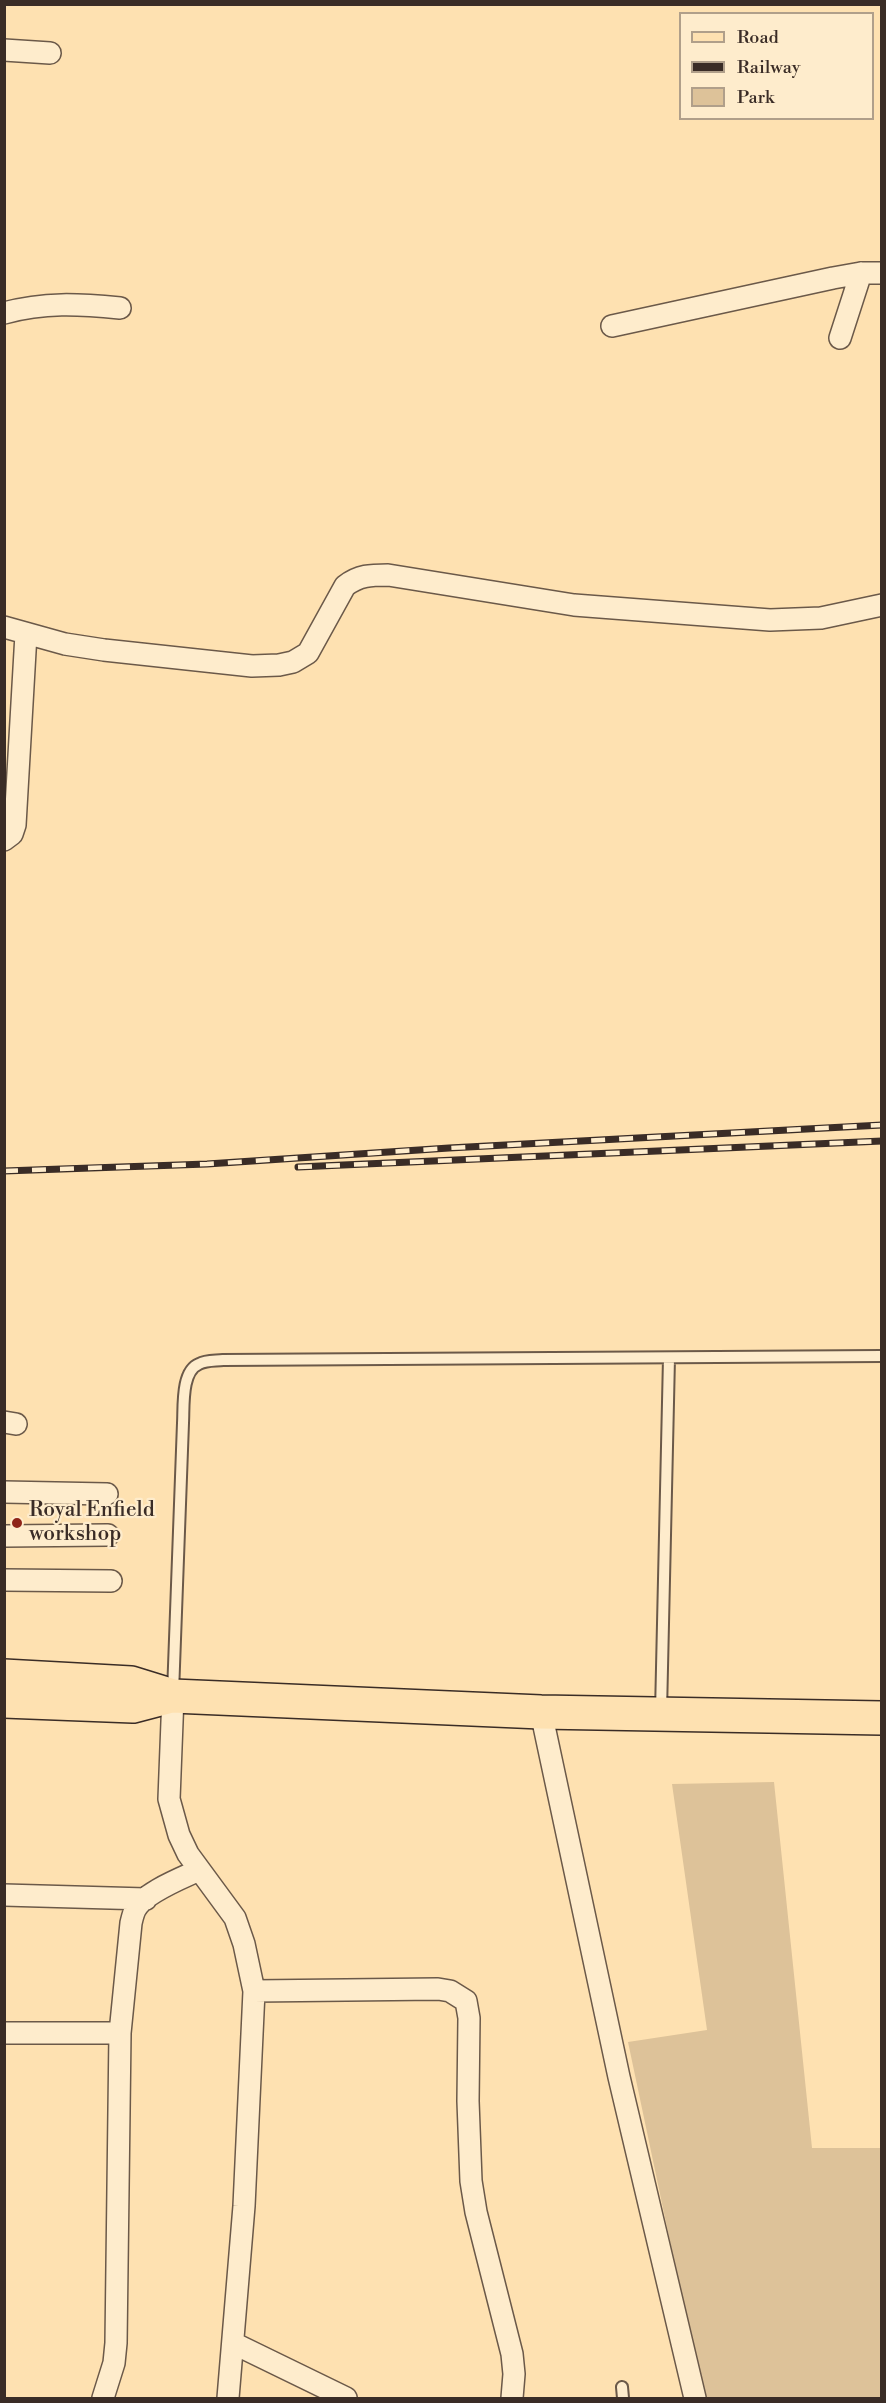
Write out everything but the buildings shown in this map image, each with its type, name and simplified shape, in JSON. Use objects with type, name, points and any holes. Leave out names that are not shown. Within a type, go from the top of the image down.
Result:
[{"type":"main road","points":[[4,1676],[131,1683],[173,1696],[541,1712],[882,1718]]},
{"type":"main road","points":[[4,1701],[133,1707],[173,1696]]},
{"type":"street","points":[[4,50],[50,53]]},
{"type":"street","points":[[612,326],[871,273]]},
{"type":"street","points":[[840,338],[871,273]]},
{"type":"street","points":[[4,313],[33,306],[68,303],[120,308]]},
{"type":"street","points":[[4,627],[26,634],[104,650],[252,666],[293,662],[308,653],[345,586],[354,579],[367,575],[388,575],[574,605],[770,620],[821,618],[882,605]]},
{"type":"street","points":[[4,840],[12,834],[15,825],[26,634]]},
{"type":"street","points":[[4,1492],[107,1494]]},
{"type":"street","points":[[4,1536],[108,1535]]},
{"type":"street","points":[[4,1580],[111,1581]]},
{"type":"street","points":[[173,1696],[169,1799],[179,1834],[199,1870],[236,1918],[254,1991],[243,2206],[228,2398]]},
{"type":"street","points":[[541,1712],[617,2065],[694,2398]]},
{"type":"street","points":[[103,2398],[114,2363],[116,2343],[120,2033],[131,1923],[136,1908],[146,1899],[199,1870]]},
{"type":"street","points":[[4,1895],[146,1899]]},
{"type":"street","points":[[254,1991],[438,1989],[450,1991],[466,2001],[469,2018],[468,2101],[471,2181],[476,2212],[512,2354],[514,2374],[512,2398]]},
{"type":"street","points":[[4,2033],[120,2033]]},
{"type":"street","points":[[233,2343],[346,2398]]},
{"type":"lane","points":[[173,1696],[183,1423],[186,1383],[190,1371],[197,1364],[223,1360],[882,1356]]},
{"type":"lane","points":[[661,1714],[669,1358]]},
{"type":"green space","points":[[774,1782],[812,2148],[881,2148],[881,2398],[703,2398],[628,2042],[707,2030],[672,1784]]},
{"type":"railway","points":[[4,1171],[207,1164],[449,1148],[882,1125]]},
{"type":"railway","points":[[298,1167],[882,1141]]},
{"type":"place","name":"Royal Enfield workshop","points":[[17,1523]]}]
